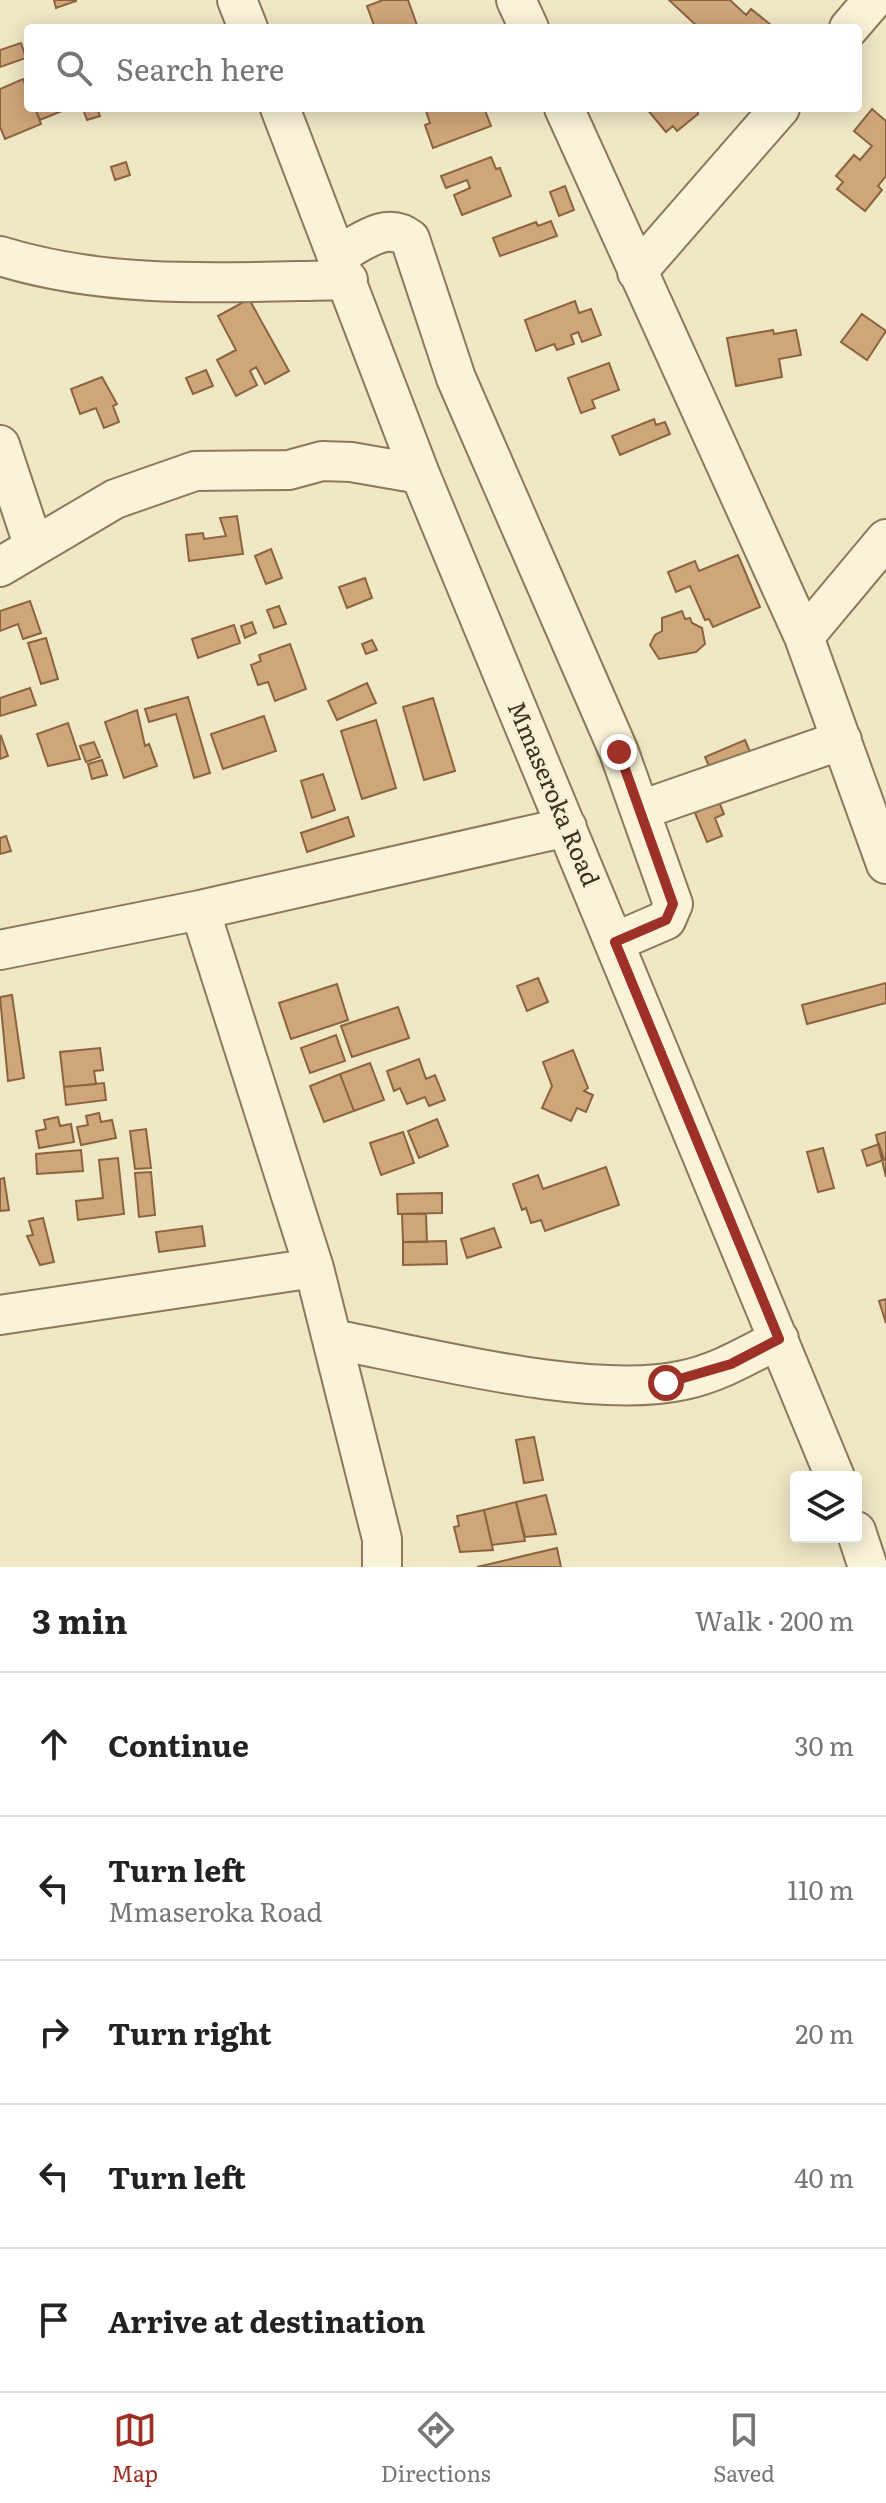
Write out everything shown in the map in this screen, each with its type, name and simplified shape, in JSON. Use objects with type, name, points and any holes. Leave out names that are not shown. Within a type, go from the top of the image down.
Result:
[{"type":"street","points":[[237,0],[246,24]]},
{"type":"street","points":[[516,0],[527,24]]},
{"type":"street","name":"Mmaseroka Road","points":[[282,112],[420,474],[833,1471]]},
{"type":"street","points":[[566,112],[804,637],[886,864]]},
{"type":"street","points":[[637,272],[777,112]]},
{"type":"street","points":[[0,256],[77,273],[162,283],[343,268],[386,229],[401,232],[410,239],[456,378],[641,810],[671,892],[671,914],[666,920],[615,942]]},
{"type":"street","points":[[0,445],[34,547]]},
{"type":"street","points":[[0,567],[115,499],[195,471],[289,470],[322,461],[420,474]]},
{"type":"street","points":[[804,637],[886,539]]},
{"type":"street","points":[[641,810],[842,740]]},
{"type":"street","points":[[0,950],[200,910],[567,827]]},
{"type":"street","points":[[200,910],[314,1268],[382,1539],[382,1567]]},
{"type":"street","points":[[0,1315],[314,1268]]},
{"type":"street","points":[[332,1339],[551,1379],[641,1386],[706,1373],[779,1339]]},
{"type":"street","points":[[860,1543],[868,1567]]},
{"type":"building","points":[[54,0],[76,0],[76,1],[56,8]]},
{"type":"building","points":[[383,0],[408,0],[417,24],[374,24],[367,6]]},
{"type":"building","points":[[669,0],[730,0],[746,15],[751,9],[770,24],[695,24]]},
{"type":"building","points":[[21,43],[24,59],[0,67],[0,50]]},
{"type":"building","points":[[23,79],[24,112],[36,112],[41,124],[5,139],[0,127],[0,89]]},
{"type":"building","points":[[872,109],[886,121],[886,176],[878,186],[882,190],[865,211],[837,189],[843,182],[836,176],[854,155],[860,160],[872,146],[854,131]]},
{"type":"building","points":[[37,112],[59,112],[40,120]]},
{"type":"building","points":[[84,112],[98,112],[100,116],[87,120]]},
{"type":"building","points":[[426,112],[486,112],[491,126],[433,148],[425,125],[430,123]]},
{"type":"building","points":[[649,112],[698,112],[677,131],[673,126],[666,132]]},
{"type":"building","points":[[491,157],[496,169],[500,168],[511,196],[462,215],[454,195],[470,188],[467,180],[446,188],[441,176]]},
{"type":"building","points":[[126,162],[130,175],[115,180],[111,167]]},
{"type":"building","points":[[565,186],[574,210],[559,216],[550,192]]},
{"type":"building","points":[[551,221],[557,236],[500,256],[493,238],[536,222],[538,226]]},
{"type":"building","points":[[249,299],[289,371],[265,384],[256,367],[250,371],[257,385],[236,396],[217,360],[236,350],[218,316]]},
{"type":"building","points":[[575,301],[579,313],[591,309],[601,335],[582,342],[578,332],[571,335],[574,344],[557,350],[554,344],[536,351],[525,320]]},
{"type":"building","points":[[862,314],[886,331],[867,360],[841,342]]},
{"type":"building","points":[[773,330],[774,334],[796,330],[801,355],[779,359],[782,377],[736,386],[727,338]]},
{"type":"building","points":[[609,363],[619,390],[592,400],[595,408],[581,413],[568,378]]},
{"type":"building","points":[[206,370],[213,386],[193,394],[186,378]]},
{"type":"building","points":[[102,377],[117,404],[113,406],[119,422],[104,428],[96,408],[80,414],[71,389]]},
{"type":"building","points":[[654,419],[656,425],[665,422],[670,434],[620,455],[612,436]]},
{"type":"building","points":[[237,516],[243,554],[189,561],[186,535],[203,533],[204,539],[226,536],[220,518]]},
{"type":"building","points":[[271,549],[282,578],[266,584],[255,556]]},
{"type":"building","points":[[738,555],[760,607],[713,627],[709,619],[705,620],[690,586],[676,592],[668,572],[695,561],[699,571]]},
{"type":"building","points":[[365,578],[372,598],[347,608],[339,587]]},
{"type":"building","points":[[30,601],[41,633],[23,639],[18,624],[0,631],[0,611]]},
{"type":"building","points":[[279,606],[286,624],[274,628],[267,610]]},
{"type":"building","points":[[682,611],[685,619],[690,618],[692,623],[702,628],[705,644],[696,652],[659,659],[650,645],[655,635],[662,631],[662,618]]},
{"type":"building","points":[[252,622],[256,633],[245,638],[241,626]]},
{"type":"building","points":[[234,625],[240,643],[198,658],[192,639]]},
{"type":"building","points":[[46,638],[58,679],[41,684],[28,643]]},
{"type":"building","points":[[372,640],[377,650],[366,654],[362,644]]},
{"type":"building","points":[[290,644],[306,689],[275,701],[268,682],[258,685],[251,665],[261,661],[259,655]]},
{"type":"building","points":[[367,683],[376,703],[337,720],[328,701]]},
{"type":"building","points":[[30,688],[36,705],[0,716],[0,698]]},
{"type":"building","points":[[188,697],[210,773],[194,778],[176,714],[149,722],[145,709]]},
{"type":"building","points":[[433,698],[455,771],[424,780],[403,707]]},
{"type":"building","points":[[137,710],[145,746],[149,744],[157,766],[124,778],[105,722]]},
{"type":"building","points":[[264,716],[276,751],[223,769],[211,734]]},
{"type":"building","points":[[376,720],[396,788],[362,799],[341,731]]},
{"type":"building","points":[[68,723],[80,759],[48,766],[37,734]]},
{"type":"building","points":[[0,737],[8,756],[0,759]]},
{"type":"building","points":[[745,740],[753,759],[713,775],[705,757]]},
{"type":"building","points":[[94,742],[100,757],[86,762],[80,746]]},
{"type":"building","points":[[102,760],[107,775],[92,779],[88,764]]},
{"type":"building","points":[[323,774],[335,810],[312,818],[301,781]]},
{"type":"building","points":[[717,797],[724,814],[715,818],[722,836],[707,842],[695,813],[699,811],[697,805]]},
{"type":"building","points":[[348,817],[354,836],[307,852],[301,833]]},
{"type":"building","points":[[6,836],[11,851],[0,854],[0,838]]},
{"type":"building","points":[[538,978],[548,1002],[527,1011],[517,986]]},
{"type":"building","points":[[886,983],[886,1003],[807,1024],[802,1005]]},
{"type":"building","points":[[337,984],[348,1020],[291,1039],[279,1003]]},
{"type":"building","points":[[12,995],[24,1078],[8,1081],[0,997]]},
{"type":"building","points":[[398,1007],[409,1038],[352,1057],[341,1026]]},
{"type":"building","points":[[336,1035],[345,1061],[310,1073],[301,1048]]},
{"type":"building","points":[[100,1048],[103,1070],[94,1071],[96,1084],[64,1087],[60,1052]]},
{"type":"building","points":[[573,1050],[588,1088],[584,1091],[593,1095],[586,1112],[577,1108],[571,1121],[542,1108],[552,1086],[543,1062]]},
{"type":"building","points":[[419,1059],[426,1079],[435,1075],[445,1100],[429,1106],[425,1097],[407,1104],[400,1088],[394,1091],[387,1071]]},
{"type":"building","points":[[370,1063],[384,1100],[354,1111],[340,1074]]},
{"type":"building","points":[[340,1074],[354,1111],[324,1122],[310,1086]]},
{"type":"building","points":[[104,1083],[106,1100],[66,1105],[64,1087]]},
{"type":"building","points":[[99,1113],[101,1122],[112,1120],[116,1138],[81,1145],[77,1127],[88,1125],[86,1116]]},
{"type":"building","points":[[58,1117],[60,1126],[71,1124],[74,1142],[39,1148],[36,1131],[46,1129],[44,1120]]},
{"type":"building","points":[[437,1119],[448,1146],[419,1158],[408,1131]]},
{"type":"building","points":[[146,1129],[151,1168],[135,1169],[130,1131]]},
{"type":"building","points":[[403,1132],[414,1163],[381,1175],[370,1143]]},
{"type":"building","points":[[886,1132],[886,1177],[876,1135]]},
{"type":"building","points":[[879,1144],[884,1160],[867,1166],[862,1150]]},
{"type":"building","points":[[823,1148],[834,1188],[818,1192],[807,1152]]},
{"type":"building","points":[[81,1150],[83,1171],[37,1174],[36,1154]]},
{"type":"building","points":[[118,1158],[124,1214],[78,1220],[76,1201],[103,1198],[99,1160]]},
{"type":"building","points":[[606,1167],[619,1205],[545,1231],[541,1220],[531,1223],[526,1208],[522,1210],[513,1184],[538,1175],[543,1189]]},
{"type":"building","points":[[151,1172],[155,1215],[139,1217],[135,1173]]},
{"type":"building","points":[[4,1178],[9,1210],[0,1211],[0,1179]]},
{"type":"building","points":[[442,1193],[442,1213],[398,1214],[397,1194]]},
{"type":"building","points":[[402,1214],[426,1214],[427,1242],[403,1242]]},
{"type":"building","points":[[43,1218],[54,1262],[40,1265],[27,1236],[33,1235],[29,1221]]},
{"type":"building","points":[[202,1226],[205,1246],[159,1252],[156,1232]]},
{"type":"building","points":[[494,1228],[501,1247],[467,1258],[461,1239]]},
{"type":"building","points":[[446,1241],[447,1264],[403,1265],[403,1242]]},
{"type":"building","points":[[886,1299],[886,1323],[879,1301]]},
{"type":"building","points":[[534,1437],[543,1480],[524,1483],[516,1440]]},
{"type":"building","points":[[546,1495],[556,1534],[525,1537],[516,1502]]},
{"type":"building","points":[[516,1502],[525,1541],[492,1545],[484,1510]]},
{"type":"building","points":[[484,1510],[493,1550],[460,1552],[454,1527],[459,1526],[457,1516]]},
{"type":"building","points":[[557,1548],[561,1567],[477,1567]]},
{"type":"route","points":[[619,752],[651,834],[673,904],[666,920],[615,942],[779,1339],[731,1364],[666,1383]]}]
